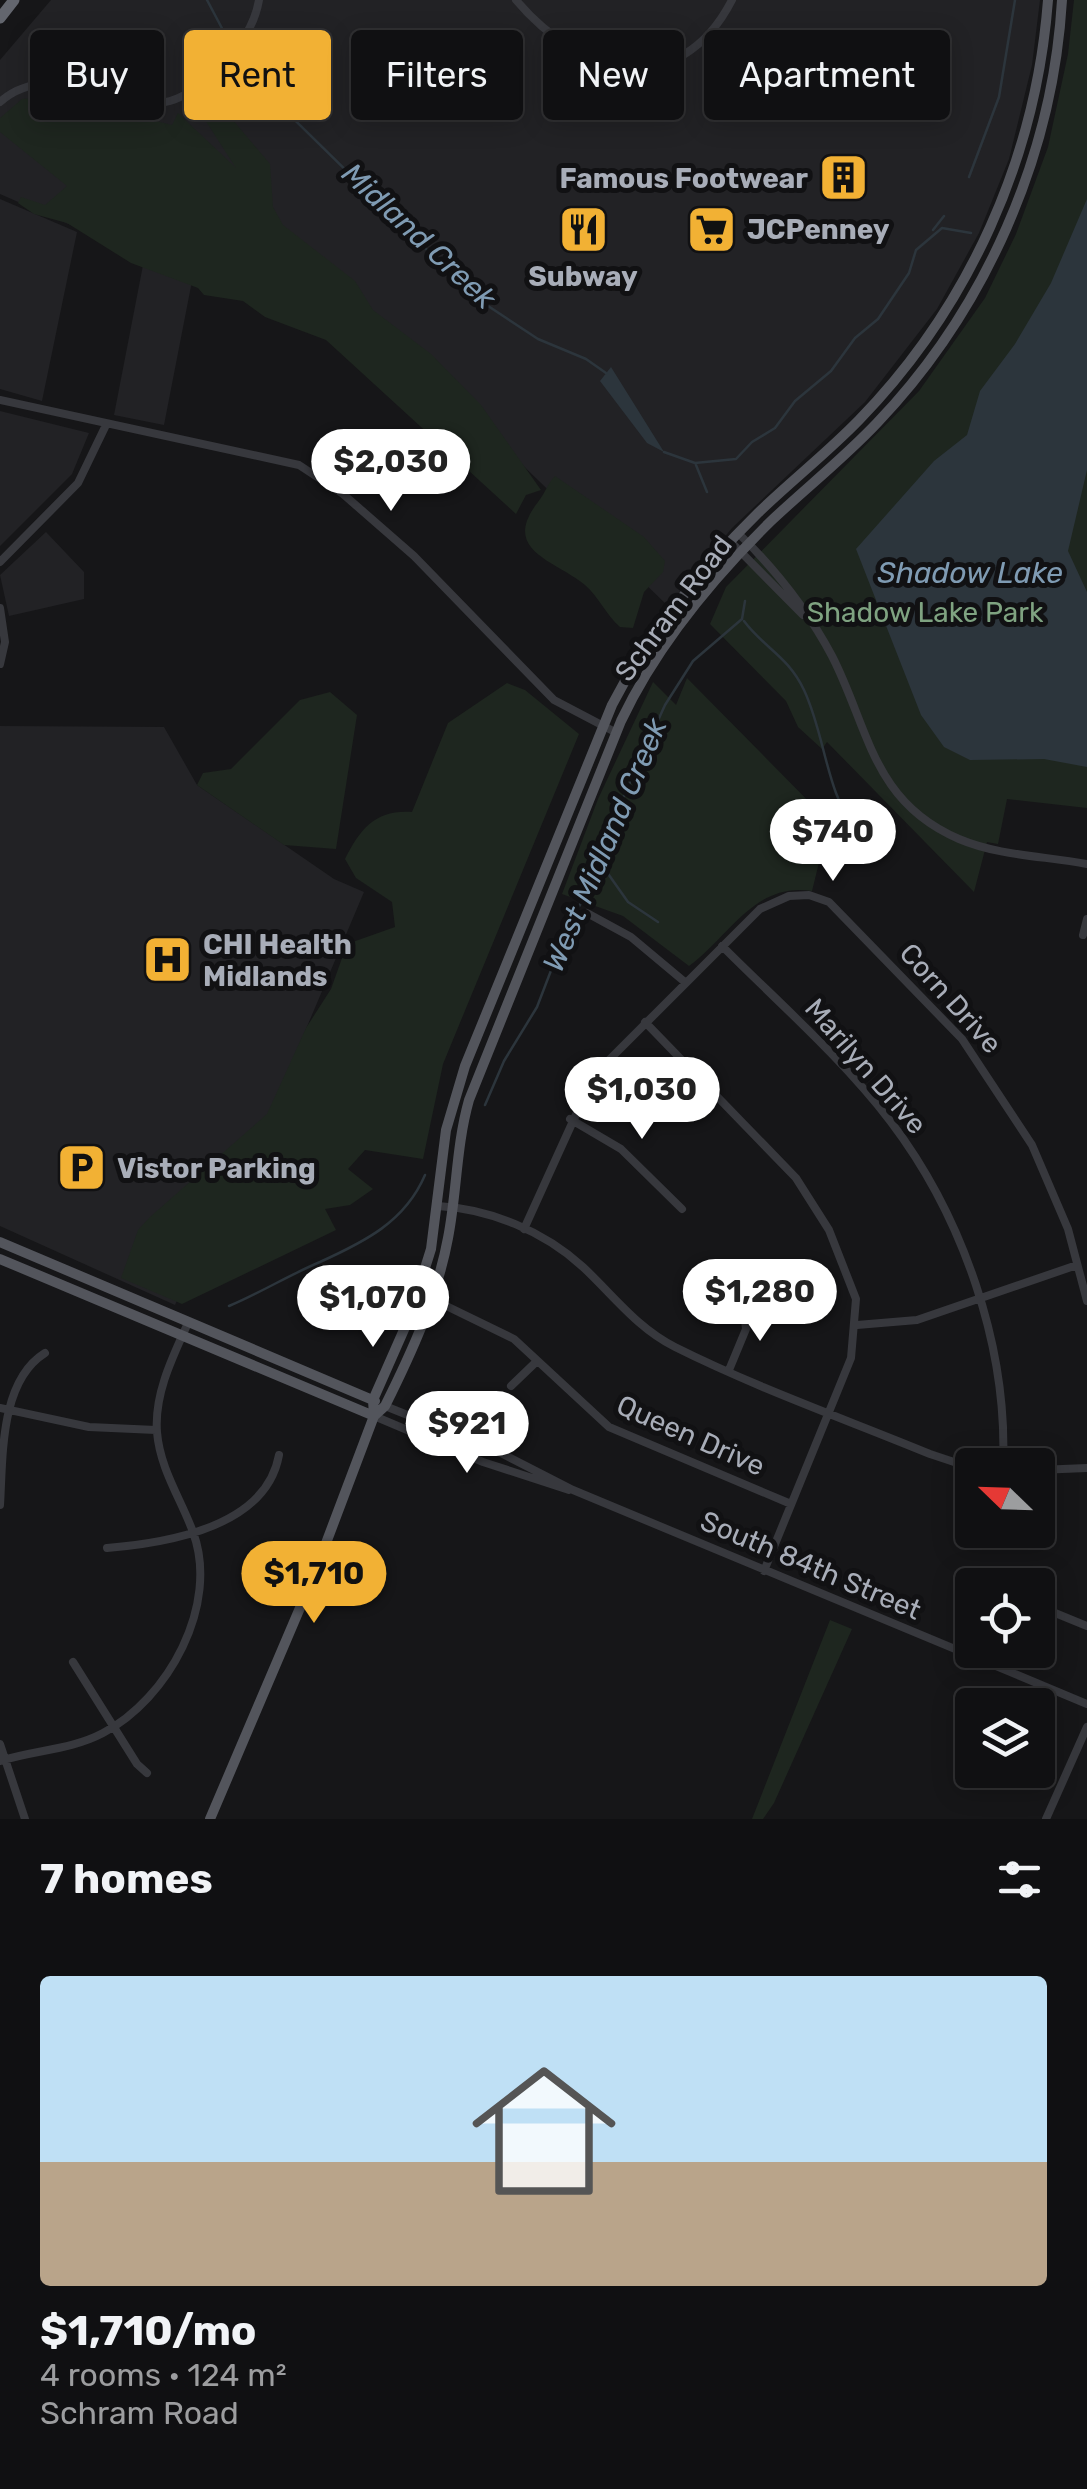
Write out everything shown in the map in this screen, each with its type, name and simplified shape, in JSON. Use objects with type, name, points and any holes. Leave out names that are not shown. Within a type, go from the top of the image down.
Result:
[{"type":"highway","points":[[0,18],[14,0]]},
{"type":"main road","name":"Schram Road","points":[[210,1819],[314,1575],[374,1416],[373,1400],[419,1292],[438,1206],[446,1130],[464,1066],[602,726],[634,665],[735,538],[892,384],[966,276],[990,230],[1024,137],[1038,80],[1048,0]]},
{"type":"main road","name":"Schram Road","points":[[374,1416],[386,1406],[432,1299],[452,1207],[460,1137],[474,1083],[616,732],[650,668],[745,548],[890,409],[936,352],[974,292],[1006,230],[1036,149],[1058,55],[1062,0]]},
{"type":"main road","points":[[0,1242],[188,1323],[244,1354]]},
{"type":"main road","points":[[0,1260],[183,1335],[244,1354]]},
{"type":"main road","name":"South 84th Street","points":[[244,1354],[386,1406]]},
{"type":"main road","name":"South 84th Street","points":[[244,1354],[374,1416]]},
{"type":"street","points":[[0,102],[19,89],[45,83],[138,103],[174,100],[203,81],[243,40],[259,0]]},
{"type":"street","points":[[516,0],[573,51],[598,62],[628,68],[656,65],[686,53],[712,32],[732,0]]},
{"type":"street","points":[[0,400],[278,457],[321,477],[424,566],[554,700],[616,732]]},
{"type":"street","points":[[0,562],[78,483],[106,424]]},
{"type":"street","points":[[735,538],[814,626],[841,674],[876,765],[914,811],[970,844],[1087,864]]},
{"type":"street","points":[[0,608],[5,642],[0,664]]},
{"type":"street","name":"Corn Drive","points":[[524,1229],[570,1120],[594,1075],[722,946],[779,898],[809,895],[840,910],[925,997],[987,1071],[1052,1186],[1087,1301]]},
{"type":"street","points":[[586,913],[631,937],[686,982]]},
{"type":"street","points":[[1083,935],[1087,918]]},
{"type":"street","name":"Marilyn Drive","points":[[722,946],[846,1070],[891,1122],[947,1216],[978,1300],[1002,1392],[1003,1448]]},
{"type":"street","points":[[645,1022],[796,1178],[847,1269],[856,1299],[857,1325],[851,1358],[764,1570]]},
{"type":"street","points":[[570,1120],[622,1149],[682,1209]]},
{"type":"street","points":[[438,1206],[481,1210],[524,1229],[576,1261],[652,1333],[828,1413],[955,1462]]},
{"type":"street","points":[[857,1325],[918,1320],[1077,1265]]},
{"type":"street","name":"Queen Drive","points":[[432,1299],[506,1334],[609,1427],[791,1504]]},
{"type":"street","points":[[729,1370],[746,1329],[744,1311]]},
{"type":"street","points":[[2,1760],[69,1746],[114,1726],[160,1685],[185,1638],[200,1581],[193,1532],[167,1473],[156,1430],[160,1393],[188,1323]]},
{"type":"street","points":[[0,1504],[5,1409],[21,1374],[46,1353]]},
{"type":"street","points":[[512,1386],[536,1362]]},
{"type":"street","name":"South 84th Street","points":[[386,1406],[495,1450],[573,1490],[1087,1704]]},
{"type":"street","points":[[5,1409],[89,1427],[156,1430]]},
{"type":"street","name":"South 84th Street","points":[[374,1416],[483,1462],[573,1490]]},
{"type":"street","points":[[107,1548],[166,1542],[252,1502],[275,1477],[279,1454]]},
{"type":"street","points":[[1055,1469],[1087,1468]]},
{"type":"street","points":[[1055,1613],[1087,1626]]},
{"type":"street","points":[[73,1662],[147,1773]]},
{"type":"street","points":[[1046,1819],[1087,1727]]},
{"type":"street","points":[[0,1744],[2,1760],[26,1819]]},
{"type":"shaded area","points":[[51,0],[1040,0],[1032,65],[1009,159],[979,233],[937,309],[865,402],[732,528],[668,606],[443,388],[0,194],[0,60]]},
{"type":"shaded area","points":[[0,199],[77,232],[42,401],[0,389]]},
{"type":"shaded area","points":[[144,260],[192,281],[164,425],[114,415]]},
{"type":"shaded area","points":[[0,411],[89,433],[72,474],[0,546]]},
{"type":"shaded area","points":[[46,532],[84,572],[84,599],[9,616],[0,575]]},
{"type":"shaded area","name":"CHI Health Midlands","points":[[0,726],[164,727],[197,785],[334,879],[364,892],[198,1284],[186,1280],[175,1305],[0,1226]]},
{"type":"green space","name":"Shadow Lake Park","points":[[1074,0],[1087,0],[1087,808],[1007,799],[998,844],[987,842],[974,892],[827,742],[822,749],[798,727],[786,701],[710,624],[726,587],[919,391],[985,298],[1016,234],[1048,147],[1068,54]]},
{"type":"green space","points":[[30,98],[30,120],[152,120],[172,125],[178,113],[236,168],[205,120],[233,120],[270,164],[273,207],[283,225],[355,281],[373,310],[431,354],[481,405],[541,490],[526,495],[516,514],[326,340],[265,317],[243,301],[204,295],[198,288],[131,263],[67,223],[34,214],[18,203],[21,197],[45,205],[67,186],[0,132],[0,118],[22,99]]},
{"type":"green space","points":[[555,476],[644,537],[665,561],[663,572],[644,592],[633,628],[620,627],[585,585],[547,561],[528,543],[528,519]]},
{"type":"green space","points":[[687,678],[829,822],[812,891],[792,890],[758,903],[689,966],[623,916],[562,894],[598,799],[653,682],[676,705]]},
{"type":"green space","points":[[507,683],[525,690],[579,734],[443,1064],[423,1159],[365,1150],[348,1169],[373,1189],[350,1205],[325,1209],[336,1230],[182,1304],[121,1278],[138,1230],[267,1114],[306,1028],[331,989],[347,944],[395,927],[392,902],[356,878],[345,859],[357,838],[379,818],[412,812],[448,723]]},
{"type":"green space","points":[[330,692],[357,715],[336,849],[284,845],[197,785],[203,773],[231,769],[300,700]]},
{"type":"green space","points":[[830,1620],[852,1629],[774,1803],[763,1819],[752,1819]]},
{"type":"water","name":"Shadow Lake","points":[[1087,199],[1087,470],[1068,551],[1087,592],[1087,767],[1044,759],[970,760],[944,747],[921,715],[856,549],[934,461],[967,435],[980,391],[1015,344],[1051,283]]},
{"type":"water","points":[[611,367],[664,452],[647,443],[600,381]]},
{"type":"waterway","name":"Midland Creek","points":[[207,0],[223,30]]},
{"type":"waterway","points":[[969,177],[999,97],[1015,0]]},
{"type":"waterway","name":"Midland Creek","points":[[295,120],[476,298],[538,339],[586,359],[606,373]]},
{"type":"waterway","points":[[933,230],[944,216]]},
{"type":"waterway","name":"Midland Creek","points":[[664,452],[695,463],[736,459],[752,442],[775,428],[795,401],[831,371],[855,338],[878,319],[909,273],[916,250],[942,228],[971,233]]},
{"type":"waterway","name":"West Midland Creek","points":[[696,465],[707,492]]},
{"type":"waterway","name":"West Midland Creek","points":[[485,1105],[504,1061],[537,1007],[570,921],[594,882],[623,798],[665,705],[693,661],[742,619],[745,601]]},
{"type":"waterway","points":[[744,621],[798,678],[811,708],[832,782],[858,834]]},
{"type":"waterway","points":[[604,868],[628,902],[658,922]]},
{"type":"waterway","name":"West Midland Creek","points":[[229,1306],[382,1229],[406,1206],[425,1175]]},
{"type":"place","name":"Famous Footwear","points":[[843,178]]},
{"type":"place","name":"Subway","points":[[583,229]]},
{"type":"place","name":"JCPenney","points":[[712,229]]},
{"type":"place","name":"CHI Health Midlands","points":[[168,960]]},
{"type":"place","name":"Vistor Parking","points":[[82,1168]]}]
